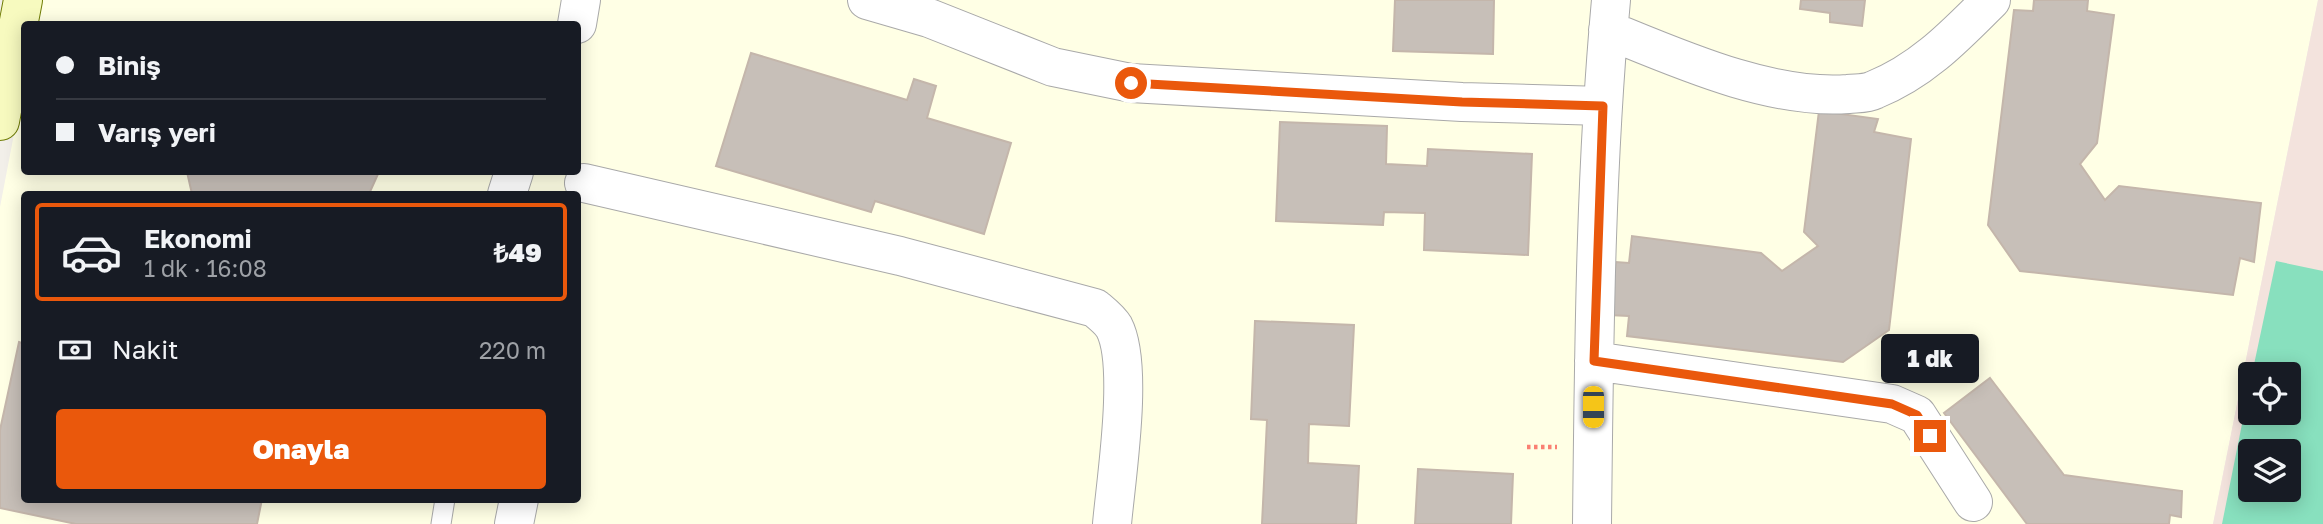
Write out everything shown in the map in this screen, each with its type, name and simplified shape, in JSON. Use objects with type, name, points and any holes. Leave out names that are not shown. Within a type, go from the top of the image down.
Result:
[{"type":"street","points":[[0,121],[23,0]]},
{"type":"street","points":[[578,21],[581,0]]},
{"type":"street","points":[[867,0],[929,18],[1053,67],[1122,82],[1462,102],[1603,106]]},
{"type":"street","points":[[1592,524],[1594,361],[1603,106],[1610,15],[1679,59],[1774,88],[1807,93],[1860,93],[1880,88],[1936,55],[1991,0]]},
{"type":"street","points":[[580,188],[900,256],[1095,308],[1114,327],[1121,353],[1124,393],[1112,524]]},
{"type":"street","points":[[1594,361],[1892,404],[1917,415],[1973,502]]},
{"type":"street","points":[[514,524],[518,503]]},
{"type":"lane","points":[[441,524],[444,503]]},
{"type":"shaded area","points":[[41,0],[2318,0],[2245,362],[2238,362],[2238,399],[2213,524],[0,524],[0,207],[21,98],[21,175],[581,175],[581,21],[37,21]]},
{"type":"shaded area","points":[[2318,0],[2323,0],[2323,524],[2213,524],[2238,399],[2238,425],[2301,425],[2301,362],[2245,362]]},
{"type":"green space","points":[[2276,261],[2323,271],[2323,524],[2222,524],[2238,444],[2238,502],[2301,502],[2301,439],[2239,439],[2242,425],[2301,425],[2301,362],[2255,362]]},
{"type":"building","points":[[1395,0],[1494,0],[1493,54],[1393,51]]},
{"type":"building","points":[[1801,0],[1865,0],[1862,26],[1830,22],[1830,13],[1800,9]]},
{"type":"building","points":[[2034,0],[2088,0],[2087,11],[2114,15],[2097,143],[2080,164],[2105,200],[2119,186],[2261,203],[2254,262],[2240,258],[2233,295],[2020,271],[1988,225],[2014,10],[2033,11]]},
{"type":"building","points":[[751,53],[907,100],[914,79],[936,86],[927,118],[1011,143],[984,234],[875,201],[871,212],[716,166]]},
{"type":"building","points":[[1819,111],[1878,119],[1874,132],[1911,139],[1889,330],[1843,362],[1627,336],[1629,316],[1609,315],[1616,262],[1629,263],[1632,236],[1761,253],[1782,271],[1818,246],[1804,232]]},
{"type":"building","points":[[1280,122],[1387,126],[1386,164],[1427,166],[1428,149],[1532,154],[1528,255],[1424,250],[1425,213],[1384,212],[1383,225],[1276,221]]},
{"type":"building","points":[[188,175],[378,175],[370,191],[191,191]]},
{"type":"building","points":[[1255,321],[1354,325],[1349,426],[1309,424],[1308,463],[1359,466],[1356,524],[1262,524],[1267,420],[1251,419]]},
{"type":"building","points":[[19,342],[21,503],[261,503],[257,524],[76,524],[0,508],[0,430]]},
{"type":"building","points":[[1990,378],[2064,475],[2182,491],[2181,517],[2170,515],[2169,524],[2027,524],[1944,413]]},
{"type":"building","points":[[1418,469],[1513,474],[1511,524],[1415,524]]},
{"type":"route","points":[[1131,83],[1462,102],[1603,106],[1594,361],[1892,404],[1917,415],[1930,436]]}]
